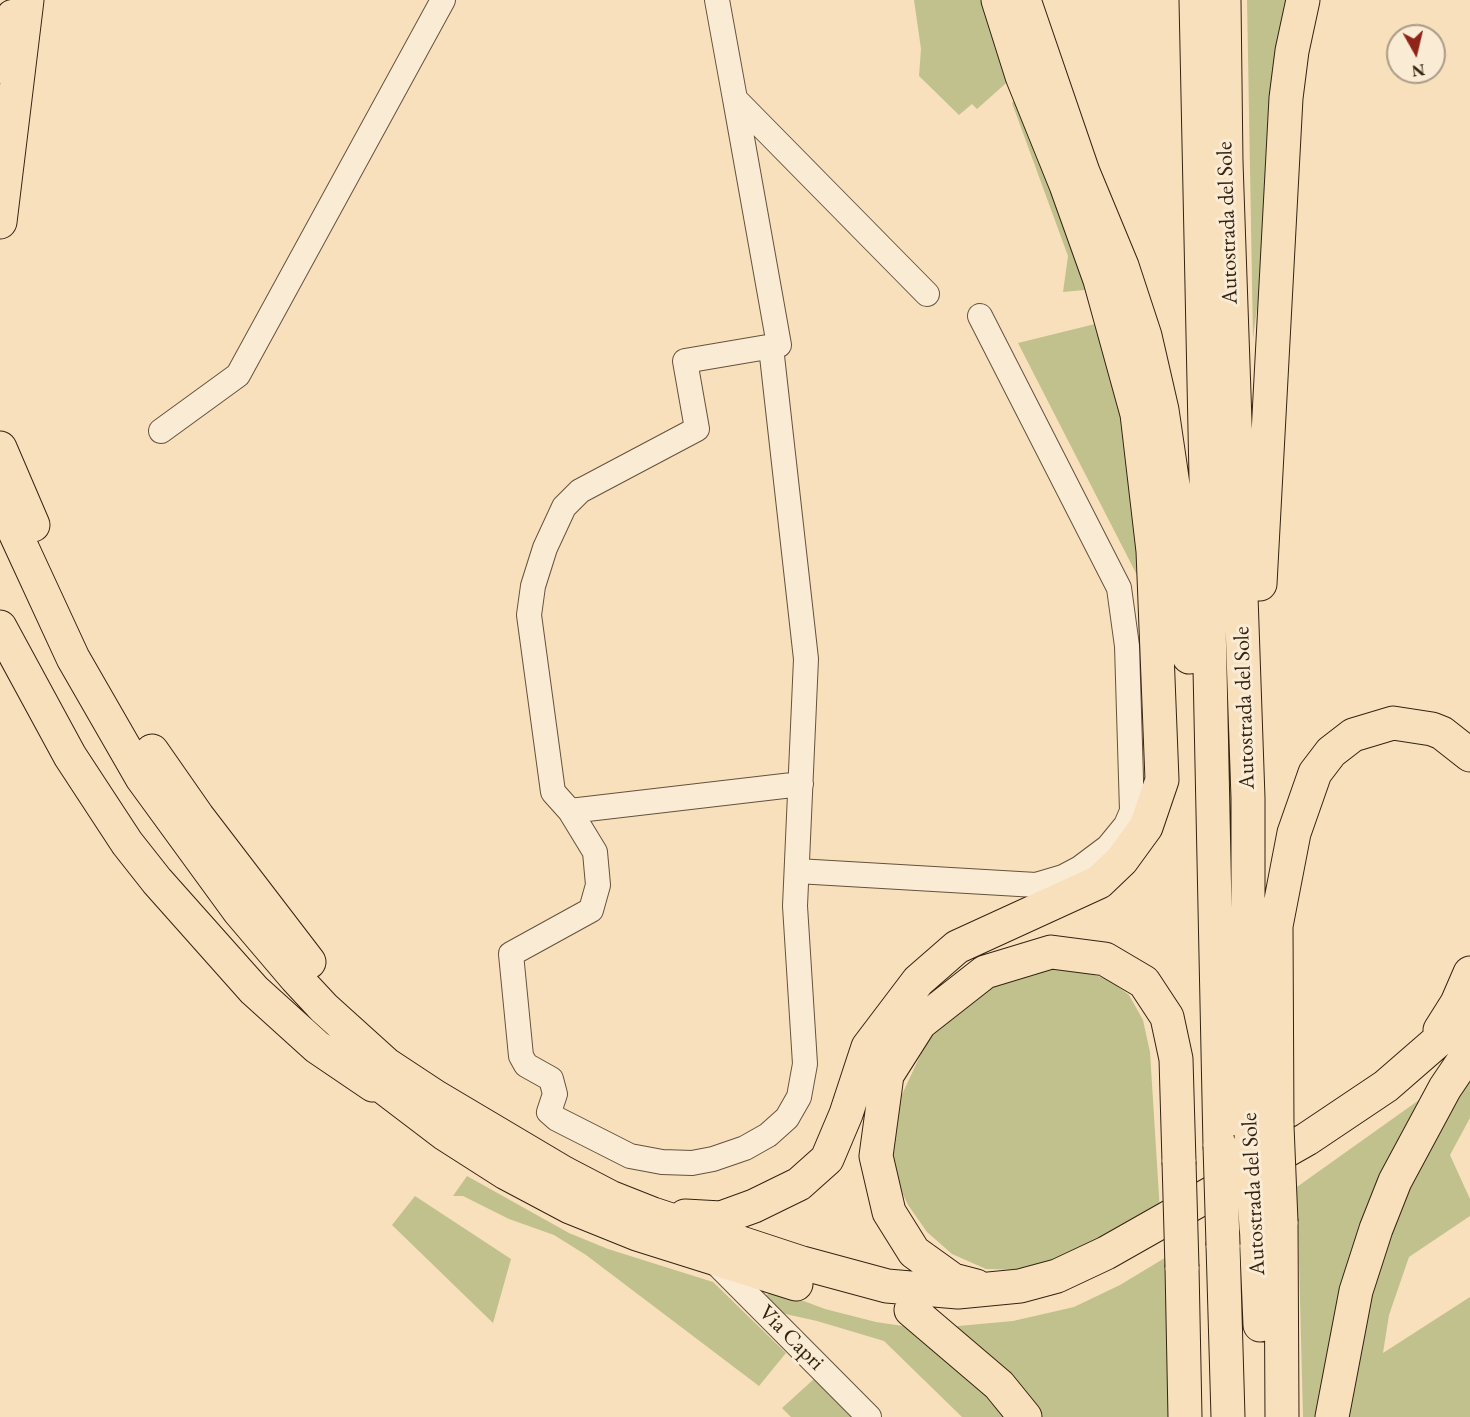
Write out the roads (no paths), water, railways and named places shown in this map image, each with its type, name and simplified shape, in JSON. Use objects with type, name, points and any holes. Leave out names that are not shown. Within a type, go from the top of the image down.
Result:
[{"type":"highway","points":[[0,222],[27,0]]},
{"type":"highway","points":[[653,1214],[721,1218],[754,1206],[799,1184],[827,1159],[846,1113],[868,1047],[918,981],[957,947],[1099,882],[1122,860],[1146,827],[1162,780],[1154,551],[1137,414],[1100,280],[1066,185],[1022,76],[998,0]]},
{"type":"highway","points":[[1024,0],[1083,172],[1125,276],[1145,336],[1162,410],[1177,512],[1217,967]]},
{"type":"highway","name":"Autostrada del Sole","points":[[1196,0],[1220,1146],[1228,1417]]},
{"type":"highway","name":"Autostrada del Sole","points":[[1224,0],[1226,162],[1248,798],[1248,1053],[1264,1130]]},
{"type":"highway","points":[[1248,798],[1286,98],[1292,51],[1304,0]]},
{"type":"highway","points":[[2,456],[57,675],[93,740],[175,862],[279,992],[345,1058],[397,1100]]},
{"type":"highway","points":[[14,506],[102,666],[165,772],[291,940],[345,1002],[495,1135]]},
{"type":"highway","points":[[0,555],[40,613],[167,814],[270,950],[324,1008],[386,1064],[495,1135],[610,1197],[653,1214],[802,1263],[878,1284],[922,1291],[989,1290],[1020,1286],[1057,1276],[1131,1240],[1307,1139],[1386,1086],[1470,1013]]},
{"type":"highway","points":[[0,627],[70,756],[127,843],[170,897],[254,990],[286,1020],[345,1067],[475,1153],[570,1207],[637,1234],[847,1300],[912,1310],[950,1311],[1005,1307],[1058,1295],[1115,1270],[1323,1150],[1470,1044]]},
{"type":"highway","points":[[1282,1417],[1268,1225],[1264,1130],[1276,926],[1294,833],[1315,773],[1331,752],[1353,735],[1393,723],[1432,729],[1442,733],[1470,755]]},
{"type":"highway","points":[[989,1290],[953,1280],[914,1252],[889,1212],[876,1156],[887,1075],[920,1023],[985,972],[1051,952],[1105,959],[1144,982],[1167,1017],[1176,1059],[1185,1417]]},
{"type":"highway","points":[[1412,1063],[1448,1020],[1470,973]]},
{"type":"highway","points":[[1332,1417],[1356,1291],[1376,1229],[1395,1181],[1445,1088],[1470,1051]]},
{"type":"highway","name":"Autostrada del Sole","points":[[1262,1417],[1268,1225]]},
{"type":"highway","points":[[912,1310],[999,1384],[1025,1417]]},
{"type":"main road","points":[[0,68],[9,30],[12,0]]},
{"type":"street","points":[[161,431],[238,375],[443,0]]},
{"type":"street","points":[[717,0],[779,345],[686,361],[697,429],[579,491],[564,507],[545,548],[533,586],[529,615],[554,792],[570,811],[595,852],[598,885],[596,899],[591,910],[511,954],[521,1056],[526,1065],[551,1079],[555,1094],[549,1112],[557,1119],[630,1156],[672,1163],[692,1164],[713,1159],[745,1148],[768,1135],[787,1118],[799,1097],[805,1064],[795,906],[806,659],[771,347]]},
{"type":"street","points":[[735,99],[927,294]]},
{"type":"street","points":[[797,871],[1036,885],[1063,878],[1108,847],[1126,825],[1132,811],[1127,646],[1119,588],[980,316]]},
{"type":"street","points":[[570,811],[801,784]]},
{"type":"street","name":"Via Capri","points":[[712,1259],[870,1417]]}]
